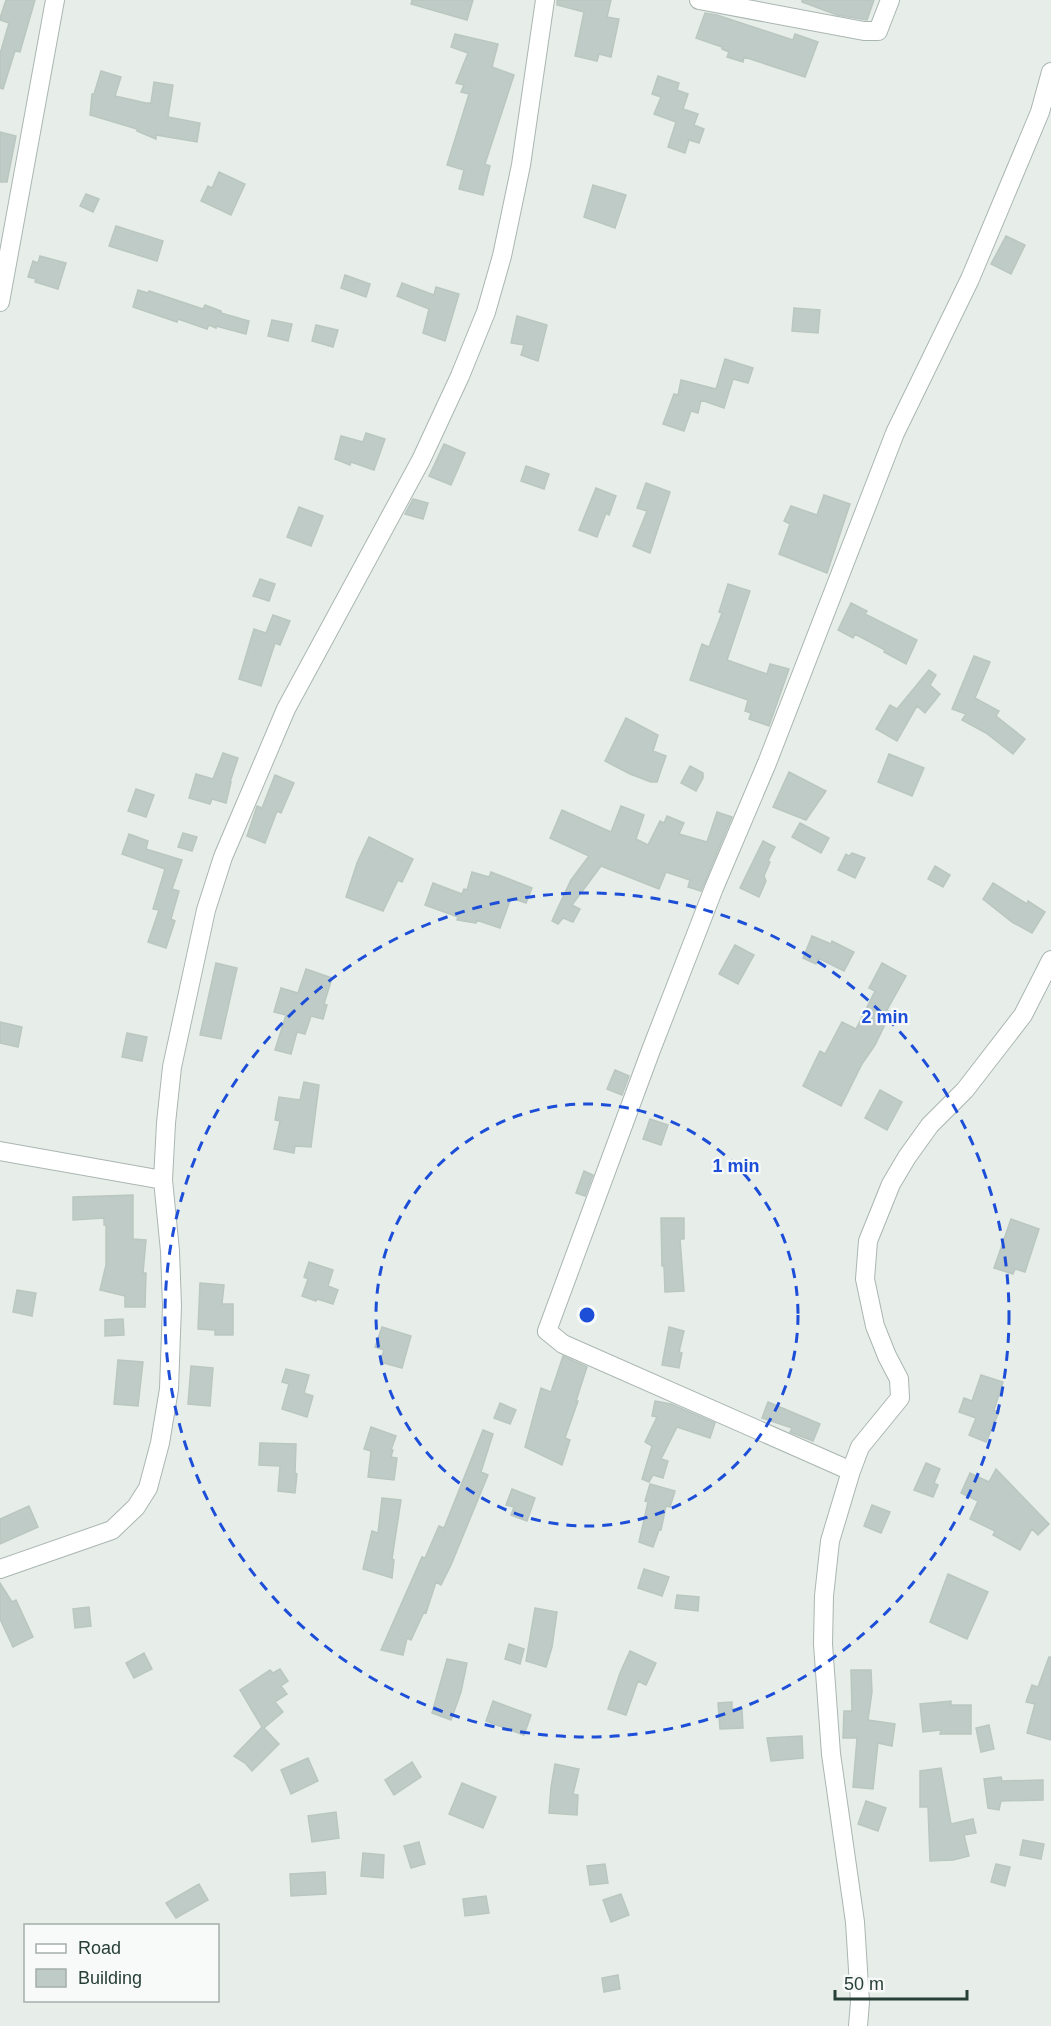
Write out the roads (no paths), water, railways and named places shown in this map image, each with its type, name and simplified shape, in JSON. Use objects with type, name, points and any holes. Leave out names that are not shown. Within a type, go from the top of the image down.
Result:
[{"type":"street","points":[[0,302],[56,0]]},
{"type":"street","points":[[0,1569],[112,1530],[136,1508],[148,1488],[160,1443],[170,1377],[172,1306],[170,1251],[163,1180],[166,1123],[172,1067],[206,910],[223,857],[286,709],[421,460],[460,376],[486,312],[502,256],[521,165],[544,0]]},
{"type":"street","points":[[699,0],[864,31],[878,31],[890,0]]},
{"type":"street","points":[[851,1471],[563,1344],[547,1331],[709,899],[767,763],[895,433],[970,279],[1040,112],[1051,72]]},
{"type":"street","points":[[858,2026],[860,2002],[855,1922],[831,1754],[823,1644],[824,1596],[830,1541],[851,1471],[860,1447],[900,1398],[899,1379],[875,1326],[865,1279],[868,1241],[891,1184],[907,1157],[930,1125],[965,1090],[1023,1015],[1051,960]]},
{"type":"street","points":[[0,1151],[163,1180]]}]
